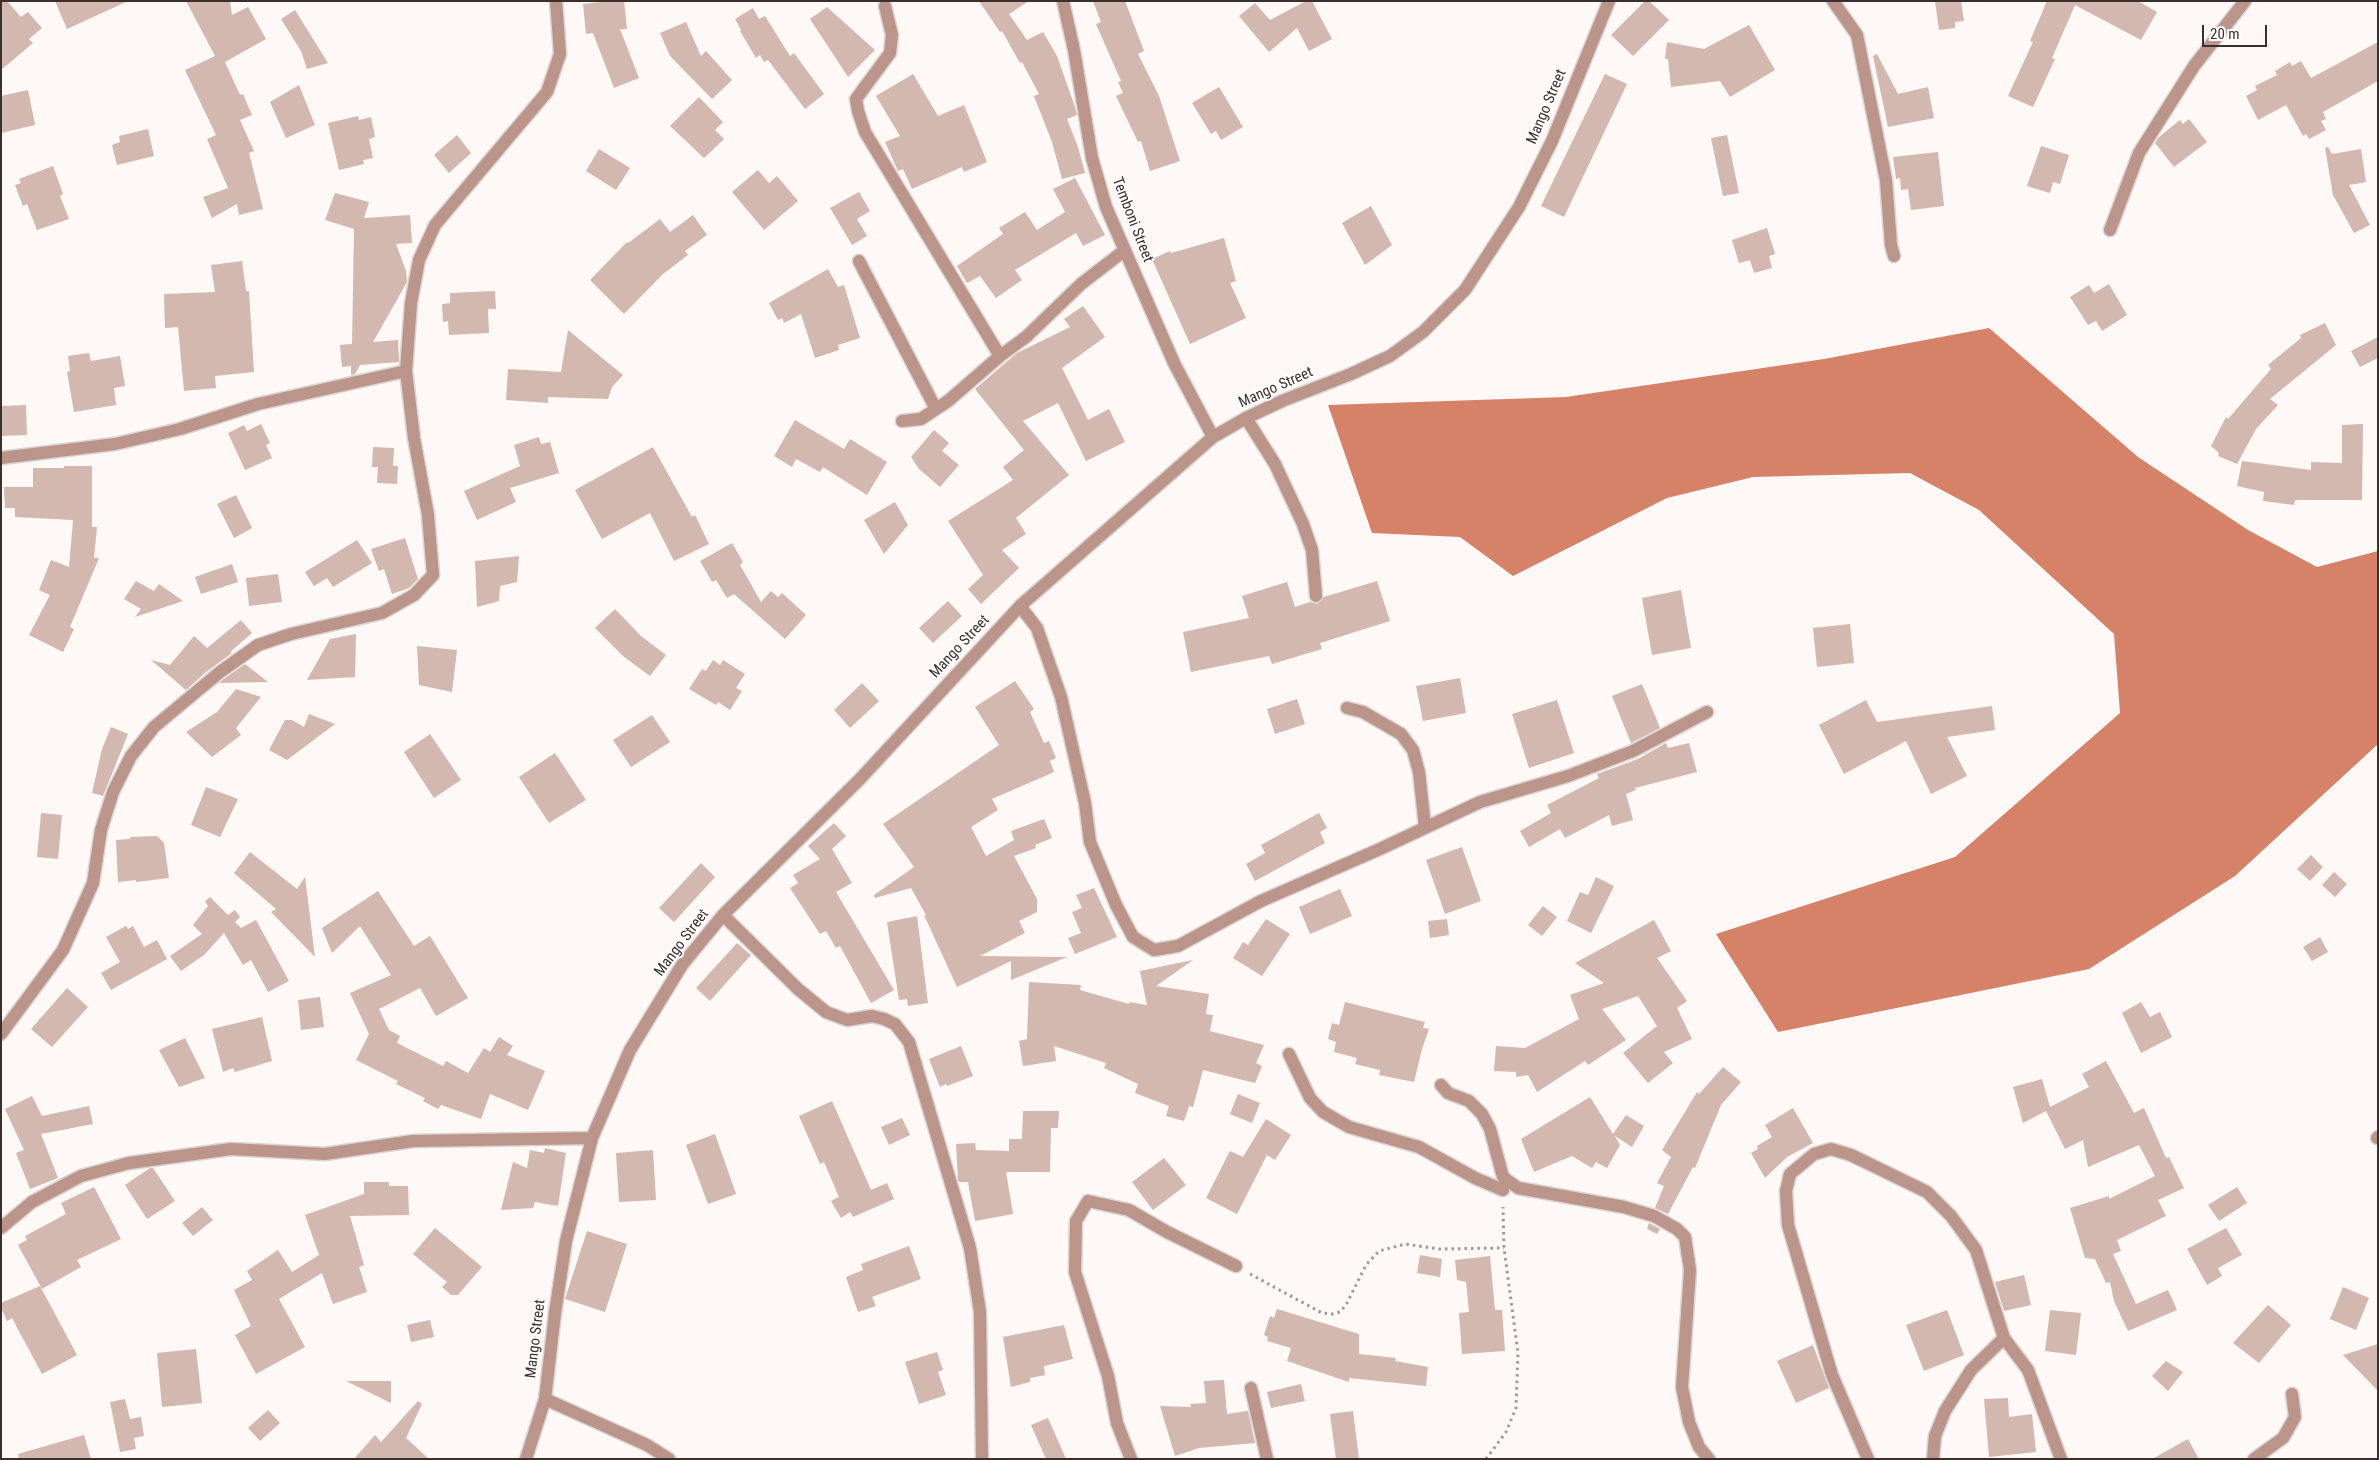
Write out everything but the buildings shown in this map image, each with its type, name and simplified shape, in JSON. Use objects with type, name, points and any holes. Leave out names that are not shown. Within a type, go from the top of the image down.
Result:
[{"type":"street","points":[[1,1034],[63,950],[93,883],[101,830],[113,792],[131,756],[154,727],[220,672],[258,645],[291,634],[382,613],[414,595],[433,575],[428,515],[414,438],[406,371],[411,303],[419,260],[435,225],[547,92],[560,54],[556,1]]},
{"type":"street","name":"Temboni Street","points":[[1063,1],[1074,50],[1092,158],[1106,207],[1174,363],[1213,437]]},
{"type":"street","name":"Mango Street","points":[[526,1459],[545,1399],[566,1241],[592,1138],[630,1050],[682,965],[723,916],[860,779],[1020,606],[1213,437],[1246,418],[1390,356],[1422,332],[1465,290],[1518,207],[1552,141],[1609,1]]},
{"type":"street","points":[[1833,1],[1857,35],[1886,180],[1890,245],[1894,256]]},
{"type":"street","points":[[2110,230],[2139,153],[2194,66],[2245,1]]},
{"type":"street","points":[[885,6],[892,35],[890,52],[856,99],[858,111],[865,132],[1000,356]]},
{"type":"street","points":[[902,421],[921,419],[969,385],[1000,356],[1026,337],[1081,284],[1126,250]]},
{"type":"street","points":[[860,261],[936,409]]},
{"type":"street","points":[[1,458],[115,444],[180,429],[258,404],[406,371]]},
{"type":"street","points":[[1246,418],[1275,464],[1303,524],[1312,550],[1316,596]]},
{"type":"street","points":[[1020,606],[1038,628],[1061,697],[1085,803],[1090,842],[1116,905],[1133,937],[1154,950],[1178,946],[1261,901],[1380,849],[1480,802],[1568,776],[1633,751],[1707,712]]},
{"type":"street","points":[[1347,708],[1363,712],[1401,734],[1413,750],[1419,772],[1425,827]]},
{"type":"street","points":[[723,916],[798,989],[826,1012],[848,1020],[872,1016],[884,1019],[894,1024],[909,1042],[970,1248],[980,1312],[982,1459]]},
{"type":"street","points":[[1289,1054],[1310,1098],[1322,1112],[1349,1127],[1419,1147],[1475,1178],[1503,1190]]},
{"type":"street","points":[[1441,1085],[1448,1093],[1469,1101],[1482,1114],[1490,1129],[1503,1177],[1518,1188],[1654,1216],[1677,1229],[1685,1237],[1690,1270],[1682,1387],[1689,1422],[1699,1447],[1709,1459]]},
{"type":"street","points":[[1,1228],[32,1202],[81,1176],[129,1163],[232,1149],[325,1154],[413,1141],[592,1138]]},
{"type":"street","points":[[1868,1459],[1832,1375],[1788,1225],[1786,1191],[1790,1174],[1814,1154],[1831,1149],[1851,1154],[1927,1192],[1951,1216],[1976,1250],[2004,1338],[2028,1370],[2061,1459]]},
{"type":"street","points":[[1131,1459],[1117,1423],[1108,1376],[1075,1272],[1076,1221],[1088,1201],[1129,1210],[1167,1232],[1236,1266]]},
{"type":"street","points":[[1933,1459],[1935,1436],[1945,1411],[1971,1370],[2004,1338]]},
{"type":"street","points":[[1251,1388],[1267,1459]]},
{"type":"street","points":[[2254,1459],[2283,1438],[2295,1417],[2292,1394]]},
{"type":"street","points":[[545,1399],[647,1445],[669,1459]]},
{"type":"path","points":[[1486,1459],[1506,1432],[1516,1408],[1518,1353],[1504,1248],[1503,1190]]},
{"type":"path","points":[[1236,1266],[1322,1312],[1333,1314],[1340,1312],[1346,1305],[1366,1265],[1379,1251],[1405,1244],[1439,1249],[1504,1248]]},
{"type":"shaded area","points":[[1989,328],[2138,457],[2248,530],[2317,567],[2378,551],[2378,744],[2235,876],[2089,969],[1778,1032],[1716,934],[1955,857],[2120,713],[2114,634],[1979,510],[1910,473],[1753,477],[1667,498],[1513,576],[1460,537],[1372,533],[1328,405],[1566,397],[1824,359]]}]
